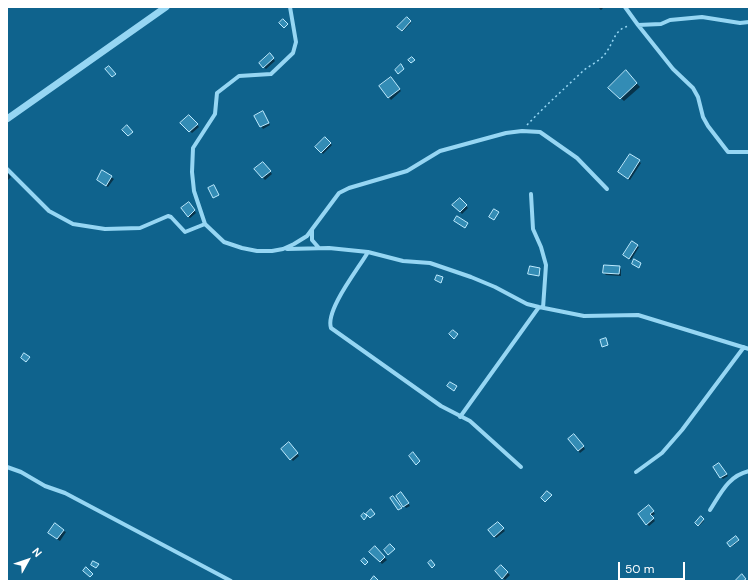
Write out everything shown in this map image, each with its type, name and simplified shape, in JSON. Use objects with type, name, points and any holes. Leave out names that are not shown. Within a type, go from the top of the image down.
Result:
[{"type":"street","points":[[7,119],[166,7]]},
{"type":"street","points":[[290,7],[296,42],[293,53],[271,74],[239,76],[227,83],[217,93],[214,114],[193,148],[192,172],[194,191],[205,224],[224,242],[257,251],[319,248],[368,252],[403,261],[430,263],[495,287],[527,304],[541,308],[584,316],[638,315],[749,349]]},
{"type":"street","points":[[625,7],[673,69],[693,88],[698,97],[703,117],[728,152],[749,152]]},
{"type":"street","points":[[638,25],[661,24],[670,20],[702,17],[740,23],[749,22]]},
{"type":"street","points":[[283,249],[294,244],[312,230],[339,193],[349,188],[407,171],[440,151],[506,133],[522,131],[540,132],[577,158],[607,189]]},
{"type":"street","points":[[7,169],[50,211],[74,224],[105,229],[140,228],[168,216],[171,217],[185,232],[205,224]]},
{"type":"street","points":[[460,417],[541,308],[546,265],[541,247],[533,229],[531,194]]},
{"type":"street","points":[[312,230],[312,240],[319,248]]},
{"type":"street","points":[[368,252],[341,294],[329,323],[331,328],[441,406],[470,421],[521,467]]},
{"type":"street","points":[[636,472],[662,453],[682,430],[744,347]]},
{"type":"street","points":[[7,467],[21,472],[45,486],[65,493],[130,529],[155,539],[231,581]]},
{"type":"street","points":[[710,510],[728,482],[735,476],[749,471]]},
{"type":"path","points":[[522,131],[550,100],[584,70],[604,55],[615,34],[623,27],[638,25]]},
{"type":"building","points":[[407,17],[411,21],[402,31],[397,27]]},
{"type":"building","points":[[283,19],[288,24],[284,28],[279,23]]},
{"type":"building","points":[[270,53],[274,58],[263,68],[259,63]]},
{"type":"building","points":[[412,57],[415,60],[411,63],[408,60]]},
{"type":"building","points":[[401,64],[404,69],[398,74],[395,70]]},
{"type":"building","points":[[109,66],[116,74],[112,77],[105,69]]},
{"type":"building","points":[[626,70],[637,83],[620,99],[608,88]]},
{"type":"building","points":[[391,77],[400,89],[388,98],[379,86]]},
{"type":"building","points":[[263,111],[269,123],[260,127],[254,116]]},
{"type":"building","points":[[189,115],[198,124],[189,132],[180,123]]},
{"type":"building","points":[[127,125],[133,132],[128,136],[122,130]]},
{"type":"building","points":[[325,137],[331,143],[321,153],[315,147]]},
{"type":"building","points":[[630,154],[640,160],[628,179],[618,172]]},
{"type":"building","points":[[263,162],[271,171],[262,178],[254,169]]},
{"type":"building","points":[[102,170],[112,176],[106,186],[97,180]]},
{"type":"building","points":[[214,185],[219,195],[213,198],[208,188]]},
{"type":"building","points":[[460,198],[467,205],[460,212],[452,205]]},
{"type":"building","points":[[189,202],[195,210],[188,217],[181,208]]},
{"type":"building","points":[[494,209],[499,212],[494,220],[489,217]]},
{"type":"building","points":[[457,216],[468,223],[465,228],[454,221]]},
{"type":"building","points":[[632,241],[638,245],[629,259],[623,255]]},
{"type":"building","points":[[634,259],[641,263],[639,268],[632,264]]},
{"type":"building","points":[[604,265],[620,266],[619,274],[603,273]]},
{"type":"building","points":[[530,266],[540,268],[539,276],[528,274]]},
{"type":"building","points":[[437,275],[443,277],[441,283],[435,280]]},
{"type":"building","points":[[453,330],[458,334],[454,339],[449,334]]},
{"type":"building","points":[[606,338],[608,345],[602,347],[600,340]]},
{"type":"building","points":[[24,353],[30,357],[26,362],[21,358]]},
{"type":"building","points":[[450,382],[457,386],[454,391],[447,386]]},
{"type":"building","points":[[574,434],[584,446],[578,451],[568,439]]},
{"type":"building","points":[[289,442],[298,453],[290,460],[281,449]]},
{"type":"building","points":[[413,452],[420,461],[416,465],[409,456]]},
{"type":"building","points":[[719,463],[727,474],[720,478],[713,467]]},
{"type":"building","points":[[547,491],[552,495],[545,502],[541,498]]},
{"type":"building","points":[[401,492],[409,503],[403,507],[396,496]]},
{"type":"building","points":[[393,496],[402,508],[398,510],[390,498]]},
{"type":"building","points":[[649,505],[654,511],[650,514],[654,518],[646,525],[638,514]]},
{"type":"building","points":[[371,509],[375,514],[370,518],[366,514]]},
{"type":"building","points":[[364,513],[367,516],[364,520],[361,516]]},
{"type":"building","points":[[701,516],[704,519],[698,526],[695,523]]},
{"type":"building","points":[[498,522],[504,528],[494,537],[488,530]]},
{"type":"building","points":[[55,523],[64,530],[57,539],[48,533]]},
{"type":"building","points":[[736,536],[739,540],[730,547],[727,543]]},
{"type":"building","points":[[390,544],[395,549],[388,555],[384,550]]},
{"type":"building","points":[[375,546],[385,557],[380,562],[369,552]]},
{"type":"building","points":[[364,558],[368,562],[365,565],[361,561]]},
{"type":"building","points":[[431,560],[435,565],[432,568],[428,563]]},
{"type":"building","points":[[93,561],[99,564],[96,568],[91,565]]},
{"type":"building","points":[[501,565],[508,572],[502,579],[495,571]]},
{"type":"building","points":[[86,567],[93,574],[90,577],[83,571]]},
{"type":"building","points":[[742,574],[746,579],[743,581],[735,581]]},
{"type":"building","points":[[374,576],[379,581],[370,581]]}]
